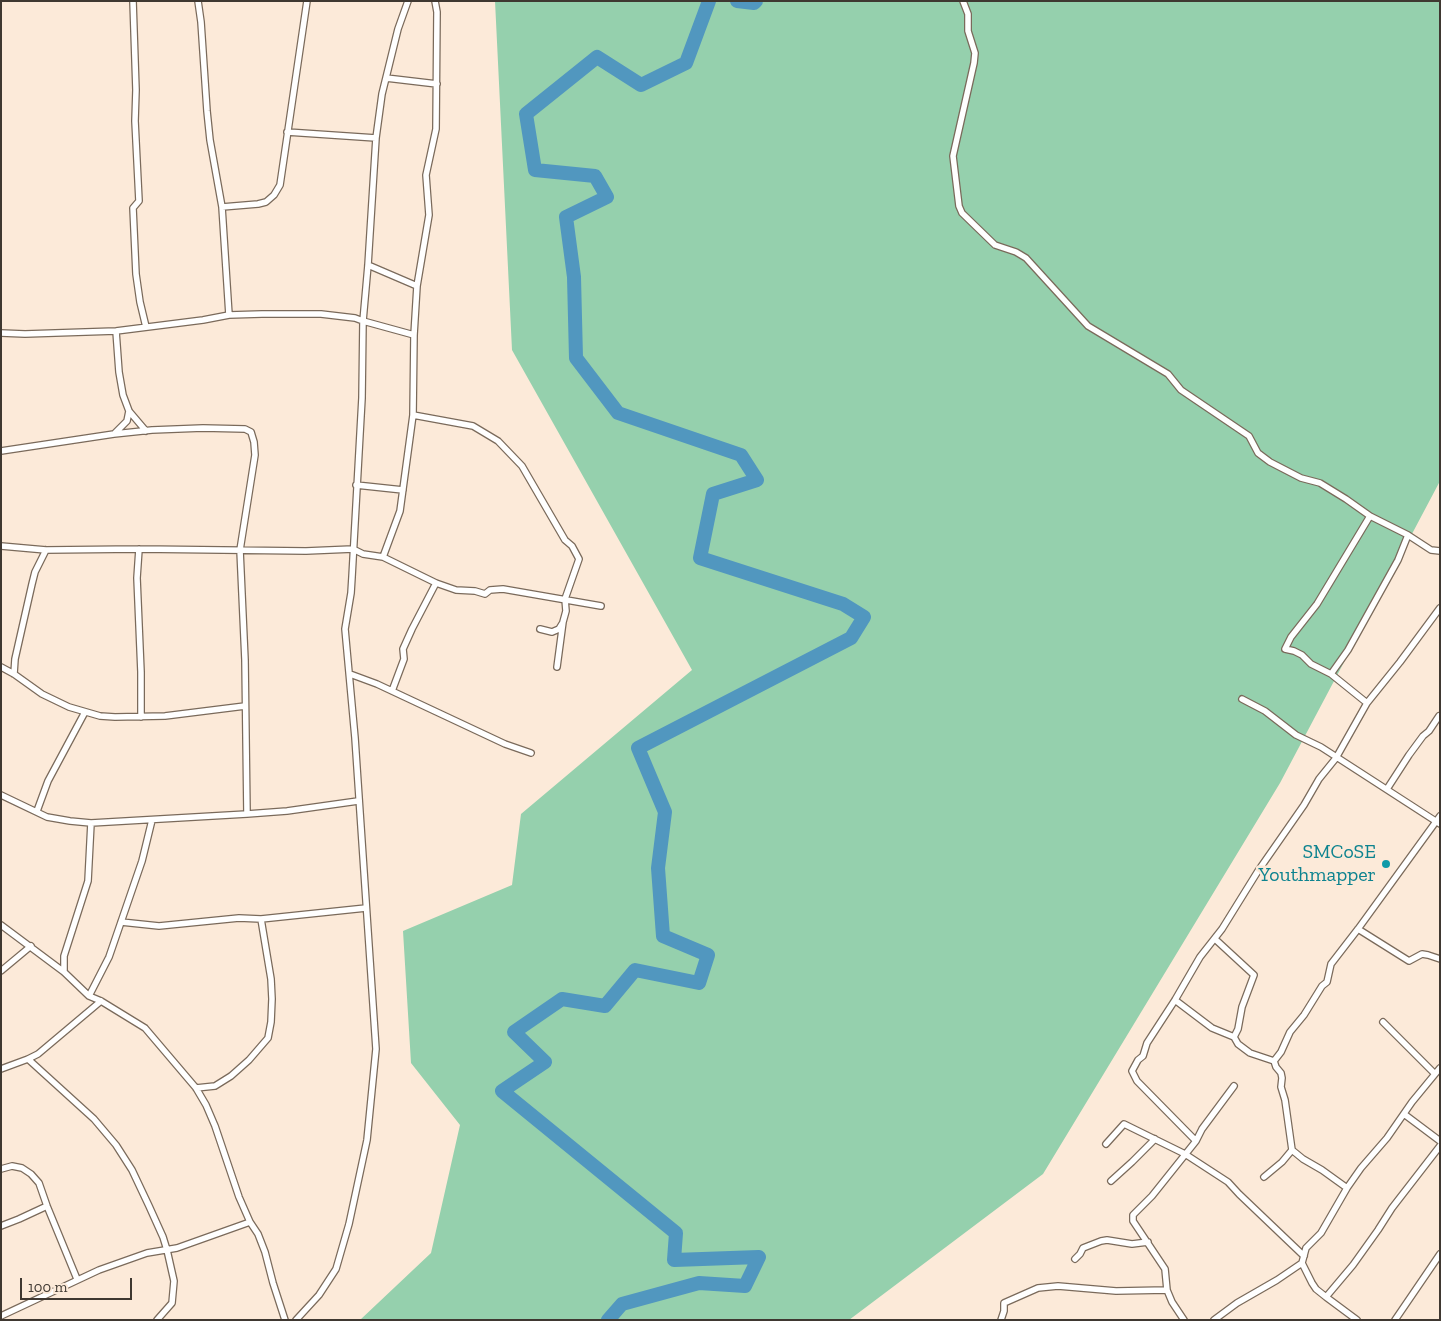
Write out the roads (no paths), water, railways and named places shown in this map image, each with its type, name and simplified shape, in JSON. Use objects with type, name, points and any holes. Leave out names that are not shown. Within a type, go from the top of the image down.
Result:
[{"type":"street","points":[[133,1],[136,90],[135,121],[140,201],[134,208],[136,274],[146,328]]},
{"type":"street","points":[[198,1],[210,140],[222,207],[229,315]]},
{"type":"street","points":[[222,207],[266,202],[279,188],[282,181],[287,132],[307,1]]},
{"type":"street","points":[[296,1320],[319,1295],[336,1269],[353,1211],[367,1140],[376,1049],[350,674],[345,629],[351,593],[354,549],[362,398],[363,321],[376,138],[382,94],[398,29],[408,1]]},
{"type":"street","points":[[383,557],[400,511],[413,415],[417,286],[429,215],[426,175],[436,129],[437,12],[435,1]]},
{"type":"street","points":[[963,1],[968,14],[968,31],[975,53],[953,156],[959,206],[962,213],[995,244],[1026,258],[1088,326],[1168,374],[1181,390],[1249,436],[1258,453],[1270,462],[1301,478],[1320,484],[1370,516],[1408,535],[1431,550],[1440,551]]},
{"type":"street","points":[[386,78],[437,84]]},
{"type":"street","points":[[287,132],[376,138]]},
{"type":"street","points":[[368,265],[417,286]]},
{"type":"street","points":[[1,333],[116,331],[229,315],[287,313],[355,318],[414,335]]},
{"type":"street","points":[[116,331],[123,395],[129,411],[146,431]]},
{"type":"street","points":[[114,434],[128,421],[129,411]]},
{"type":"street","points":[[413,415],[474,426],[498,441],[522,466],[565,540],[572,546],[579,559],[565,599],[566,611],[557,668]]},
{"type":"street","points":[[1,451],[146,431],[203,428],[244,429],[250,432],[254,442],[255,455],[240,550],[245,660],[247,814]]},
{"type":"street","points":[[356,485],[403,490]]},
{"type":"street","points":[[1367,703],[1331,674],[1311,664],[1302,655],[1285,649],[1291,637],[1317,604],[1370,516]]},
{"type":"street","points":[[1331,674],[1348,650],[1398,560],[1408,535]]},
{"type":"street","points":[[1,546],[46,550],[306,551],[354,549],[363,554],[383,557],[456,590],[475,591],[485,594],[490,590],[503,589],[601,606]]},
{"type":"street","points":[[139,549],[137,578],[141,717]]},
{"type":"street","points":[[14,674],[15,659],[35,572],[46,550]]},
{"type":"street","points":[[392,691],[404,659],[403,649],[436,582]]},
{"type":"street","points":[[1196,1141],[1137,1081],[1132,1071],[1138,1060],[1143,1056],[1147,1043],[1200,957],[1215,939],[1319,779],[1336,758],[1367,703],[1440,608]]},
{"type":"street","points":[[540,629],[552,632],[559,629],[563,622]]},
{"type":"street","points":[[1,667],[42,694],[69,707],[100,716],[164,716],[245,706]]},
{"type":"street","points":[[350,674],[377,684],[505,744],[531,753]]},
{"type":"street","points":[[1242,699],[1265,711],[1296,735],[1321,747],[1438,821],[1331,964],[1327,982],[1287,1037],[1281,1052],[1274,1061]]},
{"type":"street","points":[[37,811],[48,781],[85,712]]},
{"type":"street","points":[[1388,790],[1409,754],[1439,716]]},
{"type":"street","points":[[1,795],[48,817],[91,823],[287,811],[358,801]]},
{"type":"street","points":[[89,996],[109,957],[142,861],[152,820]]},
{"type":"street","points":[[64,972],[64,956],[88,881],[91,823]]},
{"type":"street","points":[[121,922],[159,926],[231,918],[261,919],[366,908]]},
{"type":"street","points":[[196,1088],[215,1086],[231,1076],[249,1060],[268,1038],[271,1022],[271,992],[261,919]]},
{"type":"street","points":[[1,925],[64,972],[89,996],[101,1001],[145,1028],[196,1088],[215,1126],[239,1197],[266,1252],[285,1320]]},
{"type":"street","points":[[1358,929],[1410,961],[1422,954],[1440,959]]},
{"type":"street","points":[[1215,939],[1254,975],[1242,1007],[1238,1028],[1234,1037]]},
{"type":"street","points":[[1,971],[31,946]]},
{"type":"street","points":[[1175,1000],[1212,1028],[1234,1037],[1238,1044],[1250,1053],[1274,1061]]},
{"type":"street","points":[[1,1069],[38,1054],[101,1001]]},
{"type":"street","points":[[1383,1022],[1435,1074]]},
{"type":"street","points":[[28,1059],[94,1119],[116,1145],[132,1170],[167,1250],[174,1281],[172,1303],[157,1320]]},
{"type":"street","points":[[1274,1061],[1276,1068],[1281,1073],[1281,1087],[1285,1100],[1292,1150],[1348,1188]]},
{"type":"street","points":[[1214,1320],[1238,1303],[1278,1280],[1303,1259],[1306,1248],[1329,1222],[1361,1168],[1387,1138],[1440,1068]]},
{"type":"street","points":[[1184,1320],[1172,1302],[1167,1290],[1165,1269],[1133,1221],[1133,1216],[1152,1196],[1196,1141],[1202,1129],[1234,1086]]},
{"type":"street","points":[[1404,1114],[1440,1141]]},
{"type":"street","points":[[1106,1144],[1124,1124],[1185,1154],[1228,1182],[1303,1259],[1316,1289],[1358,1320]]},
{"type":"street","points":[[1110,1181],[1155,1139]]},
{"type":"street","points":[[1326,1297],[1353,1265],[1392,1208],[1440,1146]]},
{"type":"street","points":[[1264,1177],[1282,1162],[1292,1150]]},
{"type":"street","points":[[1,1169],[12,1166],[22,1168],[39,1183],[77,1279]]},
{"type":"street","points":[[1,1226],[47,1206]]},
{"type":"street","points":[[1,1316],[77,1279],[135,1257],[177,1248],[250,1222]]},
{"type":"street","points":[[1075,1259],[1084,1248],[1101,1240],[1132,1244],[1148,1242]]},
{"type":"street","points":[[1395,1320],[1440,1254]]},
{"type":"street","points":[[1001,1320],[1004,1303],[1038,1288],[1058,1286],[1116,1291],[1167,1290]]},
{"type":"waterway","points":[[608,1320],[622,1304],[699,1283],[745,1286],[759,1257],[674,1260],[676,1233],[502,1091],[545,1062],[514,1032],[562,999],[605,1006],[635,970],[699,983],[708,955],[663,936],[658,868],[665,812],[638,748],[851,638],[864,617],[843,604],[700,558],[713,494],[757,480],[741,455],[618,413],[576,358],[574,277],[566,217],[607,197],[595,176],[535,170],[526,114],[597,57],[641,85],[686,63],[709,1]]},
{"type":"waterway","points":[[737,1],[754,3],[756,1]]},
{"type":"place","name":"SMCoSE Youthmapper","points":[[1386,864]]}]
